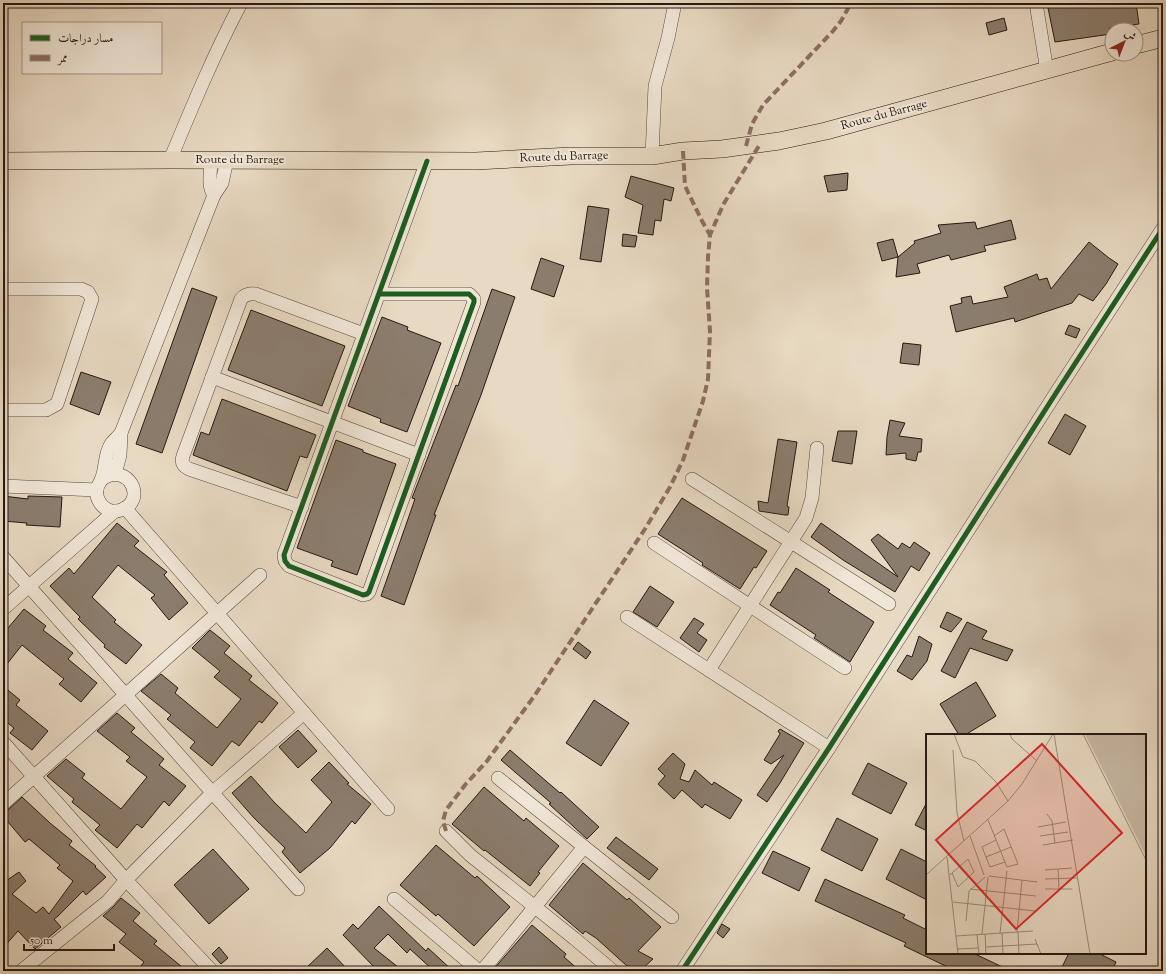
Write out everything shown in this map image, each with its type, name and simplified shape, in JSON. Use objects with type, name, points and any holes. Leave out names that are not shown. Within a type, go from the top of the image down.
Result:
[{"type":"main road","points":[[1144,44],[1163,38]]},
{"type":"main road","name":"Route du Barrage","points":[[3,161],[476,161],[571,156],[652,156],[683,151],[722,149],[779,141],[834,129],[1104,54]]},
{"type":"street","points":[[170,160],[202,82],[241,3]]},
{"type":"street","points":[[652,156],[655,86],[668,38],[675,3]]},
{"type":"street","points":[[1036,3],[1047,71]]},
{"type":"street","points":[[115,474],[120,454],[121,433],[214,195],[222,183],[219,160]]},
{"type":"street","points":[[379,294],[469,294],[474,299],[474,305],[369,592],[367,594],[361,594],[286,564],[284,555],[427,160]]},
{"type":"street","points":[[682,971],[829,748],[1163,228]]},
{"type":"street","points":[[3,289],[81,289],[88,292],[92,299],[57,404],[50,409],[42,411],[3,410]]},
{"type":"street","points":[[302,507],[189,469],[182,462],[183,456],[241,299],[247,294],[256,294],[364,334]]},
{"type":"street","points":[[212,377],[419,455]]},
{"type":"street","points":[[121,433],[110,445],[108,450],[97,495],[101,505],[105,508],[120,510],[217,613],[388,809]]},
{"type":"street","points":[[709,670],[803,524],[809,511],[812,498],[817,448]]},
{"type":"street","points":[[3,609],[132,501],[134,490],[125,477],[115,474],[105,477],[99,485]]},
{"type":"street","points":[[692,479],[889,604]]},
{"type":"street","points":[[3,486],[99,485]]},
{"type":"street","points":[[654,543],[845,668]]},
{"type":"street","points":[[3,557],[298,889]]},
{"type":"street","points":[[3,804],[260,575]]},
{"type":"street","points":[[627,617],[829,748]]},
{"type":"street","points":[[21,971],[108,901],[126,880],[212,793],[304,713]]},
{"type":"street","points":[[3,742],[126,880],[212,971]]},
{"type":"street","points":[[498,778],[672,917]]},
{"type":"street","points":[[446,831],[470,855],[613,971]]},
{"type":"street","points":[[394,899],[480,971],[584,847]]},
{"type":"building","points":[[1047,3],[1136,3],[1139,22],[1104,22],[1104,35],[1055,42]]},
{"type":"building","points":[[1004,18],[1007,30],[989,35],[986,23]]},
{"type":"building","points":[[848,173],[847,190],[828,192],[824,176]]},
{"type":"building","points":[[631,176],[674,188],[671,201],[664,199],[661,221],[655,220],[653,235],[638,233],[643,205],[625,197]]},
{"type":"building","points":[[588,206],[609,209],[601,262],[580,259]]},
{"type":"building","points":[[1011,220],[1016,239],[984,246],[986,251],[951,260],[949,255],[917,264],[920,273],[896,277],[898,257],[915,243],[914,241],[941,233],[938,225],[975,222],[977,229]]},
{"type":"building","points":[[623,234],[637,236],[635,247],[622,246]]},
{"type":"building","points":[[893,239],[898,257],[882,261],[877,243]]},
{"type":"building","points":[[1089,242],[1118,264],[1106,284],[1093,301],[1079,294],[1072,303],[1015,322],[1014,318],[956,332],[950,306],[962,303],[961,298],[971,296],[973,304],[1008,297],[1004,287],[1037,274],[1039,280],[1047,278],[1051,289]]},
{"type":"building","points":[[541,258],[564,266],[554,297],[531,289]]},
{"type":"building","points":[[192,288],[217,297],[162,453],[136,444]]},
{"type":"building","points":[[492,289],[515,297],[481,395],[434,515],[436,515],[404,605],[381,596],[415,499],[412,498],[456,385],[458,386]]},
{"type":"building","points":[[251,310],[345,346],[322,406],[228,370]]},
{"type":"building","points":[[382,317],[408,327],[407,330],[441,343],[407,432],[380,422],[381,419],[348,406]]},
{"type":"building","points":[[1069,325],[1080,329],[1076,338],[1065,334]]},
{"type":"building","points":[[903,343],[921,345],[919,365],[900,363]]},
{"type":"building","points":[[81,372],[111,382],[99,415],[70,404]]},
{"type":"building","points":[[222,399],[316,435],[307,458],[300,456],[287,491],[193,455],[201,432],[209,435]]},
{"type":"building","points":[[1065,414],[1086,426],[1070,455],[1048,443]]},
{"type":"building","points":[[890,420],[905,423],[899,436],[922,439],[921,452],[918,452],[916,461],[906,459],[906,453],[886,455]]},
{"type":"building","points":[[838,431],[857,431],[852,464],[832,461]]},
{"type":"building","points":[[778,439],[797,442],[787,506],[789,507],[788,515],[759,511],[758,501],[768,503]]},
{"type":"building","points":[[336,440],[396,464],[357,575],[331,566],[333,561],[297,548]]},
{"type":"building","points":[[3,496],[28,499],[28,496],[62,497],[60,527],[26,525],[27,523],[3,521]]},
{"type":"building","points":[[682,498],[767,551],[756,568],[754,567],[740,589],[702,565],[703,563],[658,534]]},
{"type":"building","points":[[117,523],[139,541],[134,546],[167,572],[164,575],[188,603],[169,620],[151,598],[155,595],[118,565],[92,597],[116,620],[114,622],[142,645],[126,664],[104,647],[105,645],[78,619],[80,617],[50,586],[69,568],[74,574]]},
{"type":"building","points":[[821,523],[898,577],[871,540],[878,534],[898,549],[902,543],[910,548],[914,542],[930,553],[919,571],[911,566],[895,592],[843,560],[811,537]]},
{"type":"building","points":[[796,568],[830,590],[828,592],[874,622],[850,662],[814,638],[816,635],[770,605],[778,592],[780,593]]},
{"type":"building","points":[[650,586],[674,602],[657,627],[633,612]]},
{"type":"building","points":[[24,609],[46,626],[43,630],[73,653],[68,659],[97,683],[81,702],[59,684],[64,679],[22,645],[3,669],[3,634]]},
{"type":"building","points":[[947,612],[962,619],[951,632],[940,627]]},
{"type":"building","points":[[694,618],[704,624],[697,633],[707,640],[699,652],[680,638]]},
{"type":"building","points":[[967,622],[987,631],[982,639],[1013,650],[1007,661],[970,648],[955,678],[941,671]]},
{"type":"building","points":[[210,630],[230,646],[224,653],[252,676],[249,680],[278,703],[262,723],[259,721],[239,746],[232,741],[212,766],[190,748],[195,742],[167,719],[171,715],[141,691],[161,674],[178,688],[175,693],[217,728],[241,699],[214,677],[220,671],[192,648]]},
{"type":"building","points":[[919,636],[932,644],[927,661],[912,680],[897,671],[907,655],[912,657]]},
{"type":"building","points":[[578,642],[591,652],[586,659],[573,649]]},
{"type":"building","points":[[976,682],[996,716],[967,734],[958,734],[940,704]]},
{"type":"building","points":[[3,686],[20,700],[16,705],[48,731],[32,750],[10,733],[14,728],[3,719]]},
{"type":"building","points":[[594,700],[629,723],[601,766],[566,743]]},
{"type":"building","points":[[117,713],[135,728],[131,732],[164,759],[159,765],[186,786],[169,806],[164,801],[142,828],[137,824],[117,848],[95,830],[100,825],[72,802],[74,799],[47,776],[66,759],[85,774],[82,778],[121,809],[147,777],[126,761],[130,757],[97,731]]},
{"type":"building","points":[[780,729],[804,743],[767,802],[757,795],[784,755],[771,764],[764,760],[780,734],[778,731]]},
{"type":"building","points":[[298,730],[317,751],[298,768],[279,747]]},
{"type":"building","points":[[510,750],[560,793],[561,792],[599,827],[587,839],[549,804],[551,803],[501,760]]},
{"type":"building","points":[[673,753],[685,764],[680,779],[689,782],[695,770],[712,785],[714,782],[742,800],[730,819],[705,804],[702,808],[682,790],[674,799],[658,784],[665,776],[658,769]]},
{"type":"building","points":[[329,762],[349,783],[347,784],[371,804],[355,824],[352,821],[330,848],[300,873],[282,852],[285,848],[254,818],[232,793],[251,776],[274,802],[306,833],[332,802],[311,780]]},
{"type":"building","points":[[868,763],[907,783],[891,814],[852,794]]},
{"type":"building","points":[[484,787],[524,821],[526,818],[559,846],[538,872],[540,873],[530,886],[485,850],[484,851],[452,824]]},
{"type":"building","points":[[22,797],[72,841],[69,845],[96,866],[95,867],[106,877],[86,895],[83,891],[54,919],[61,927],[35,949],[18,931],[3,948],[3,883],[19,872],[26,881],[12,894],[36,913],[43,907],[49,914],[73,881],[57,868],[60,865],[29,839],[25,842],[3,816],[4,812]]},
{"type":"building","points":[[926,804],[926,830],[915,825]]},
{"type":"building","points":[[837,818],[878,839],[862,871],[821,850]]},
{"type":"building","points":[[616,837],[658,869],[649,880],[607,848]]},
{"type":"building","points":[[436,845],[475,878],[477,876],[510,907],[474,946],[438,914],[436,916],[400,885]]},
{"type":"building","points":[[213,849],[249,889],[209,924],[174,885]]},
{"type":"building","points":[[901,849],[926,862],[926,899],[886,879]]},
{"type":"building","points":[[773,851],[810,868],[799,891],[762,873]]},
{"type":"building","points":[[583,863],[627,900],[629,898],[661,927],[638,951],[653,959],[642,969],[627,966],[596,938],[585,931],[583,934],[549,905]]},
{"type":"building","points":[[825,879],[905,915],[903,918],[926,930],[926,954],[975,954],[1011,971],[956,971],[904,946],[906,943],[815,901]]},
{"type":"building","points":[[121,898],[140,913],[133,921],[157,941],[154,944],[187,971],[137,971],[144,962],[119,942],[126,934],[103,916]]},
{"type":"building","points":[[379,906],[426,951],[428,948],[453,971],[434,971],[410,949],[407,953],[388,934],[374,948],[403,971],[378,971],[343,935],[353,924],[358,929]]},
{"type":"building","points":[[722,924],[730,929],[723,938],[717,933]]},
{"type":"building","points":[[532,925],[566,954],[564,957],[580,971],[492,971]]},
{"type":"building","points":[[219,947],[228,958],[221,964],[212,954]]},
{"type":"building","points":[[327,948],[349,971],[303,971]]},
{"type":"building","points":[[1068,954],[1100,954],[1116,962],[1112,971],[1060,971]]},
{"type":"marked path","points":[[746,146],[752,124],[763,105],[833,31],[841,21],[851,3]]},
{"type":"marked path","points":[[446,831],[443,821],[446,810],[465,785],[487,761],[535,695],[645,529],[670,487],[683,460],[703,401],[708,379],[710,331],[707,288],[710,235],[723,205],[760,144]]},
{"type":"marked path","points":[[683,151],[685,186],[710,235]]},
{"type":"cycle path","points":[[379,294],[469,294],[474,299],[474,302],[369,592],[363,595],[289,566],[285,561],[284,555],[427,161]]},
{"type":"cycle path","points":[[682,971],[829,748],[1163,228]]}]
